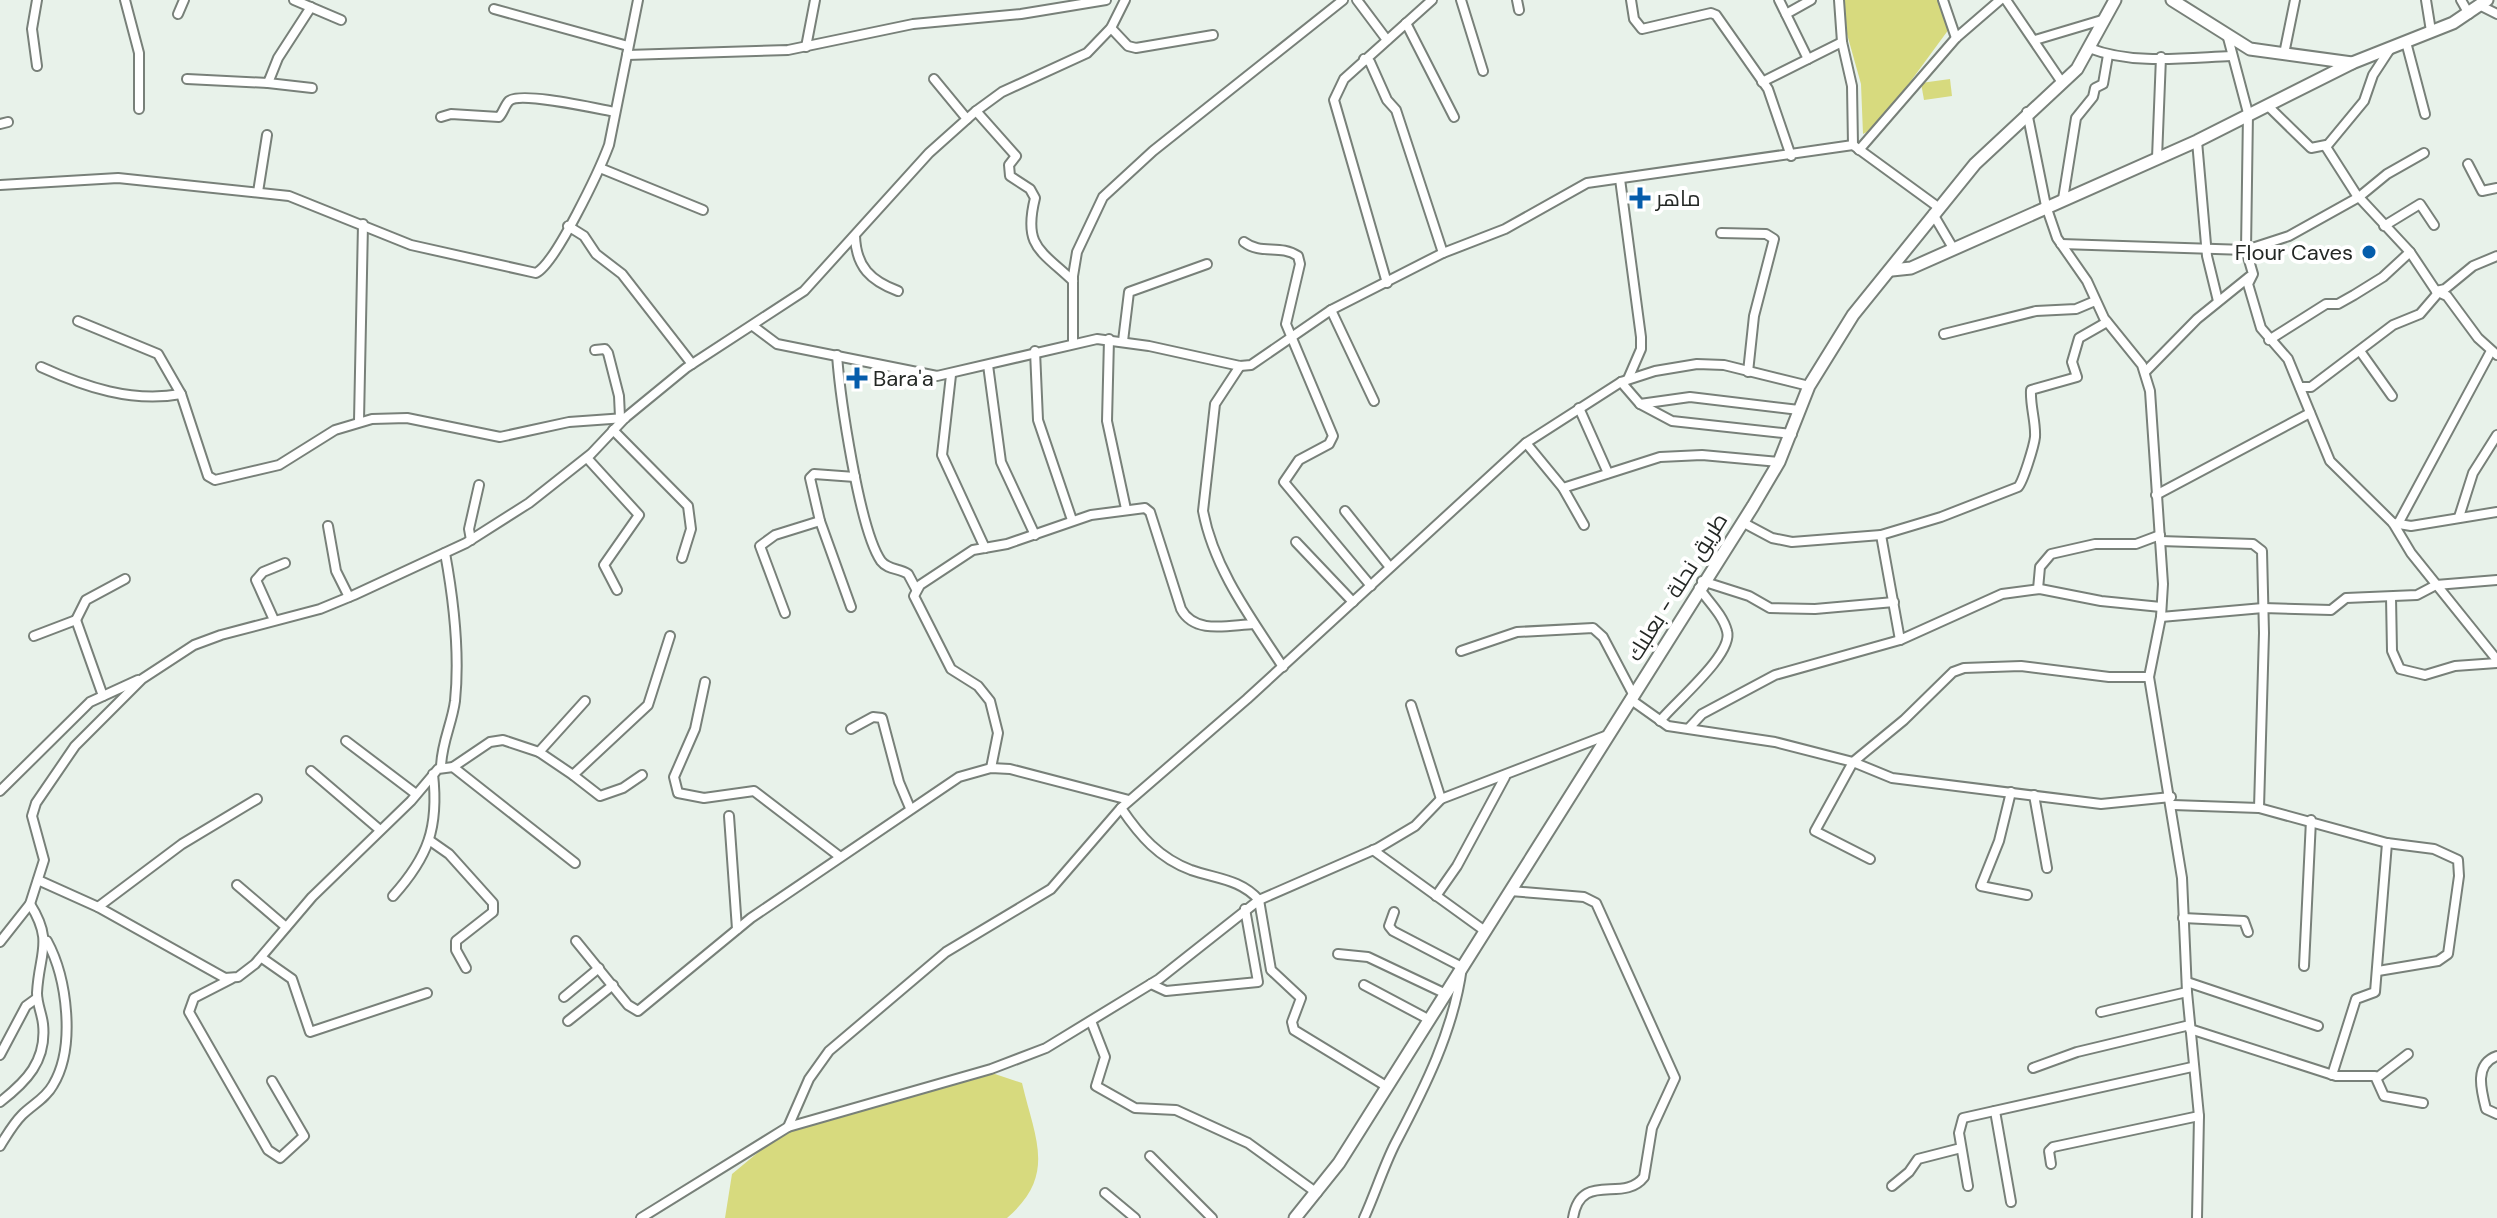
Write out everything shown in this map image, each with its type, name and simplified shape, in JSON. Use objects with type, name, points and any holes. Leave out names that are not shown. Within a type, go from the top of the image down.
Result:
[{"type":"street","points":[[37,0],[32,29],[37,66]]},
{"type":"street","points":[[125,0],[139,53],[139,109]]},
{"type":"street","points":[[178,14],[184,0]]},
{"type":"street","points":[[294,0],[341,20]]},
{"type":"street","points":[[0,185],[118,178],[289,196],[411,245],[532,273],[543,269],[600,168],[638,0]]},
{"type":"street","points":[[806,47],[815,0]]},
{"type":"street","points":[[494,9],[628,50],[736,53],[806,47],[913,24],[1021,14],[1106,0]]},
{"type":"street","points":[[0,791],[58,730],[103,696],[142,679],[194,645],[320,609],[349,597],[471,540],[542,494],[587,458],[622,418],[692,364],[804,291],[929,153],[976,111],[1002,92],[1087,53],[1111,28],[1125,0]]},
{"type":"street","points":[[1073,341],[1073,281],[1083,236],[1111,188],[1343,0]]},
{"type":"street","points":[[1357,0],[1387,40]]},
{"type":"street","points":[[1387,283],[1334,108],[1335,97],[1344,79],[1364,59],[1432,0]]},
{"type":"street","points":[[1461,0],[1483,71]]},
{"type":"street","points":[[1517,0],[1519,10]]},
{"type":"street","points":[[1631,0],[1634,19],[1642,29],[1714,13],[1762,82],[1791,156]]},
{"type":"street","points":[[1779,0],[1808,59]]},
{"type":"street","points":[[1786,14],[1811,0]]},
{"type":"street","points":[[1839,0],[1842,42],[1852,86],[1856,148],[1936,210],[1953,248]]},
{"type":"street","points":[[1943,0],[1956,38]]},
{"type":"street","points":[[753,326],[777,344],[937,376],[951,375],[1073,341],[1109,339],[1240,366],[1259,361],[1331,310],[1443,253],[1505,229],[1573,188],[1856,148],[1956,38],[2000,0]]},
{"type":"street","points":[[2006,0],[2061,81]]},
{"type":"street","name":"طريق نحلة - بعلبك","points":[[1295,1218],[1317,1193],[1386,1086],[1601,750],[1605,736],[1742,522],[1779,462],[1809,386],[1853,315],[1892,270],[1936,210],[2027,112],[2077,69],[2115,0]]},
{"type":"street","points":[[2172,0],[2250,49],[2352,63]]},
{"type":"street","points":[[2284,54],[2295,0]]},
{"type":"street","points":[[2426,0],[2431,31]]},
{"type":"street","points":[[2461,0],[2469,14]]},
{"type":"street","points":[[1892,270],[1911,268],[2197,141],[2352,63],[2469,14],[2484,3],[2497,14]]},
{"type":"street","points":[[268,83],[278,58],[311,7]]},
{"type":"street","points":[[2035,40],[2102,20]]},
{"type":"street","points":[[1406,23],[1454,117]]},
{"type":"street","points":[[1111,28],[1128,46],[1136,48],[1213,35]]},
{"type":"street","points":[[2227,33],[2248,113],[2246,250],[2253,274],[2248,284],[2261,328],[2288,359],[2330,461],[2396,523],[2436,585],[2497,662]]},
{"type":"street","points":[[1762,82],[1842,42]]},
{"type":"street","points":[[2406,42],[2425,114]]},
{"type":"street","points":[[2089,48],[2108,55],[2231,56]]},
{"type":"street","points":[[2267,105],[2311,148],[2326,145],[2364,101],[2373,75],[2391,48]]},
{"type":"street","points":[[2063,199],[2076,118],[2093,97],[2095,88],[2103,84],[2108,55]]},
{"type":"street","points":[[2157,158],[2161,57]]},
{"type":"street","points":[[1364,59],[1370,62],[1387,100],[1396,110],[1443,253]]},
{"type":"street","points":[[187,79],[312,88]]},
{"type":"street","points":[[934,79],[967,119]]},
{"type":"street","points":[[441,117],[461,114],[499,117],[508,102],[515,99],[551,100],[615,112]]},
{"type":"street","points":[[976,111],[1016,156],[1009,165],[1010,176],[1030,189],[1035,198],[1029,217],[1033,241],[1073,281]]},
{"type":"street","points":[[2027,112],[2046,206],[2061,244],[2087,281],[2107,322],[2145,372],[2160,538],[2161,612],[2149,677],[2172,801],[2182,878],[2192,1067],[2199,1116],[2197,1218]]},
{"type":"street","points":[[258,192],[267,135]]},
{"type":"street","points":[[2197,141],[2206,249],[2218,301]]},
{"type":"street","points":[[2326,145],[2359,197],[2410,252],[2437,292],[2447,296],[2494,353],[2396,523]]},
{"type":"street","points":[[2061,244],[2246,250],[2289,236],[2359,197],[2387,174],[2424,153]]},
{"type":"street","points":[[2468,164],[2482,191],[2497,188]]},
{"type":"street","points":[[600,168],[703,210]]},
{"type":"street","points":[[1620,179],[1641,337],[1641,349],[1624,381]]},
{"type":"street","points":[[2384,226],[2419,204],[2424,206],[2434,225]]},
{"type":"street","points":[[359,421],[363,224]]},
{"type":"street","points":[[568,226],[584,236],[592,250],[622,274],[692,364]]},
{"type":"street","points":[[1721,233],[1766,234],[1774,239],[1754,316],[1748,372]]},
{"type":"street","points":[[855,235],[856,251],[869,277],[898,291]]},
{"type":"street","points":[[1244,242],[1253,248],[1285,249],[1298,256],[1299,268],[1287,314],[1292,339],[1333,439],[1299,460],[1284,482],[1371,586]]},
{"type":"street","points":[[2269,340],[2326,304],[2338,304],[2354,295],[2390,271],[2410,252]]},
{"type":"street","points":[[2300,387],[2311,387],[2393,325],[2420,314],[2437,292],[2473,266],[2497,256]]},
{"type":"street","points":[[1123,341],[1129,292],[1207,264]]},
{"type":"street","points":[[2145,372],[2218,301],[2253,274]]},
{"type":"street","points":[[1944,334],[2036,311],[2076,309],[2095,301]]},
{"type":"street","points":[[1331,310],[1374,401]]},
{"type":"street","points":[[78,321],[158,354],[181,394],[208,476],[215,480],[286,462],[335,430],[359,421],[407,418],[500,437],[557,423],[622,418]]},
{"type":"street","points":[[1742,522],[1772,538],[1792,542],[1881,535],[1941,517],[2021,485],[2035,439],[2031,390],[2077,377],[2072,362],[2079,338],[2107,322]]},
{"type":"street","points":[[1109,339],[1107,421],[1126,509]]},
{"type":"street","points":[[595,350],[605,349],[608,353],[622,418]]},
{"type":"street","points":[[1035,351],[1038,420],[1072,520]]},
{"type":"street","points":[[2360,351],[2392,396]]},
{"type":"street","points":[[837,355],[855,477],[879,557],[885,566],[905,571],[916,589],[916,601],[951,669],[978,686],[990,701],[998,733],[991,768]]},
{"type":"street","points":[[788,1127],[809,1079],[829,1051],[946,952],[1051,889],[1129,800],[1283,667],[1389,566],[1460,507],[1526,443],[1624,381],[1697,364],[1809,386]]},
{"type":"street","points":[[988,365],[1001,462],[1035,535]]},
{"type":"street","points":[[1240,366],[1215,404],[1203,511],[1217,557],[1254,624],[1283,667]]},
{"type":"street","points":[[41,367],[104,391],[131,395],[181,394]]},
{"type":"street","points":[[951,375],[942,455],[985,548]]},
{"type":"street","points":[[1624,381],[1640,404],[1672,421],[1792,434]]},
{"type":"street","points":[[1640,404],[1690,397],[1799,410]]},
{"type":"street","points":[[1579,408],[1608,473]]},
{"type":"street","points":[[2156,495],[2310,413]]},
{"type":"street","points":[[613,430],[688,506],[691,529],[682,558]]},
{"type":"street","points":[[2459,517],[2473,473],[2497,435]]},
{"type":"street","points":[[1526,443],[1563,488],[1584,525]]},
{"type":"street","points":[[1563,488],[1640,461],[1682,454],[1779,462]]},
{"type":"street","points":[[587,458],[639,515],[604,565],[617,590]]},
{"type":"street","points":[[851,607],[820,521],[811,475],[855,477]]},
{"type":"street","points":[[471,540],[469,529],[479,485]]},
{"type":"street","points":[[916,589],[968,552],[1035,535],[1072,520],[1145,508],[1150,512],[1176,595],[1190,621],[1201,626],[1254,624]]},
{"type":"street","points":[[1345,511],[1389,566]]},
{"type":"street","points":[[2396,523],[2411,526],[2497,512]]},
{"type":"street","points":[[785,613],[760,546],[775,535],[820,521]]},
{"type":"street","points":[[328,526],[336,571],[349,597]]},
{"type":"street","points":[[1881,535],[1900,640]]},
{"type":"street","points":[[2038,589],[2042,560],[2051,554],[2095,544],[2136,544],[2160,538],[2259,546],[2263,608],[2259,808]]},
{"type":"street","points":[[1296,542],[1353,602]]},
{"type":"street","points":[[393,896],[422,861],[429,840],[437,771],[455,701],[457,647],[445,553]]},
{"type":"street","points":[[274,620],[256,580],[263,572],[285,563]]},
{"type":"street","points":[[34,636],[76,620],[86,600],[125,579]]},
{"type":"street","points":[[1689,728],[1702,714],[1775,675],[1900,640],[1980,602],[2038,589],[2161,612],[2263,608],[2331,610],[2337,608],[2341,599],[2417,595],[2436,585],[2497,580]]},
{"type":"street","points":[[1700,584],[1749,596],[1770,608],[1815,609],[1894,602]]},
{"type":"street","points":[[1660,721],[1694,687],[1727,642],[1724,623],[1700,584]]},
{"type":"street","points":[[2391,597],[2392,651],[2400,669],[2425,675],[2455,666],[2497,662]]},
{"type":"street","points":[[76,620],[103,696]]},
{"type":"street","points":[[1461,651],[1517,632],[1593,628],[1603,637],[1632,696],[1668,726],[1775,742],[1853,762],[1892,778],[2116,804],[2172,801],[2259,808],[2387,843],[2434,849],[2458,860],[2459,876],[2446,956],[2438,961],[2378,971]]},
{"type":"street","points":[[573,775],[648,705],[670,636]]},
{"type":"street","points":[[1870,859],[1815,831],[1853,762],[1904,720],[1946,676],[1964,668],[2021,666],[2109,677],[2149,677]]},
{"type":"street","points":[[0,942],[30,904],[38,880],[44,852],[32,816],[36,803],[80,740],[142,679]]},
{"type":"street","points":[[705,682],[695,729],[674,777],[678,793],[704,798],[754,791],[839,856]]},
{"type":"street","points":[[539,752],[585,701]]},
{"type":"street","points":[[1411,705],[1441,799]]},
{"type":"street","points":[[851,729],[873,717],[882,718],[899,782],[910,808]]},
{"type":"street","points":[[641,1218],[788,1127],[1013,1062],[1046,1048],[1151,984],[1259,900],[1373,850],[1415,826],[1441,799],[1605,736]]},
{"type":"street","points":[[272,1081],[304,1136],[280,1158],[268,1150],[189,1012],[194,998],[248,971],[262,958],[286,927],[437,771],[453,767],[497,740],[539,752],[600,796],[623,788],[642,775]]},
{"type":"street","points":[[346,741],[416,794]]},
{"type":"street","points":[[453,767],[575,863]]},
{"type":"street","points":[[576,941],[628,1005],[638,1011],[737,929],[945,783],[991,768],[1049,776],[1129,800]]},
{"type":"street","points":[[311,771],[380,830]]},
{"type":"street","points":[[1436,896],[1457,866],[1505,776]]},
{"type":"street","points":[[2011,792],[1999,841],[1981,886],[2027,895]]},
{"type":"street","points":[[2034,795],[2047,868]]},
{"type":"street","points":[[98,907],[182,844],[257,799]]},
{"type":"street","points":[[1121,808],[1147,843],[1162,855],[1191,870],[1232,880],[1249,889],[1259,900],[1268,963],[1276,978],[1301,998],[1292,1022],[1294,1030],[1386,1086]]},
{"type":"street","points":[[729,816],[737,929]]},
{"type":"street","points":[[2304,966],[2311,820]]},
{"type":"street","points":[[429,840],[449,854],[493,903],[493,912],[456,941],[456,950],[466,968]]},
{"type":"street","points":[[2332,1075],[2356,999],[2374,995],[2387,843]]},
{"type":"street","points":[[1373,850],[1485,931]]},
{"type":"street","points":[[38,880],[98,907],[232,979]]},
{"type":"street","points":[[237,885],[286,927]]},
{"type":"street","points":[[1510,891],[1584,897],[1596,903],[1675,1078],[1652,1128],[1644,1177],[1628,1187],[1584,1194],[1578,1201],[1573,1218]]},
{"type":"street","points":[[0,1146],[20,1117],[48,1092],[58,1075],[68,1011],[60,971],[30,904]]},
{"type":"street","points":[[1151,984],[1166,991],[1227,983],[1256,983],[1257,966],[1245,909]]},
{"type":"street","points":[[1364,1218],[1395,1145],[1413,1115],[1448,1027],[1462,967],[1393,931],[1389,926],[1394,912]]},
{"type":"street","points":[[2183,918],[2244,921],[2248,932]]},
{"type":"street","points":[[0,1102],[23,1087],[41,1051],[43,1022],[37,998],[47,941]]},
{"type":"street","points":[[1338,954],[1368,957],[1444,993]]},
{"type":"street","points":[[262,958],[292,979],[310,1032],[427,993]]},
{"type":"street","points":[[1257,966],[1268,963]]},
{"type":"street","points":[[564,997],[599,968]]},
{"type":"street","points":[[568,1021],[613,985]]},
{"type":"street","points":[[1364,985],[1428,1019]]},
{"type":"street","points":[[2101,1012],[2187,987],[2318,1026]]},
{"type":"street","points":[[0,1055],[26,1006],[37,998]]},
{"type":"street","points":[[1091,1021],[1105,1057],[1096,1086],[1135,1108],[1176,1110],[1248,1143],[1317,1193]]},
{"type":"street","points":[[2033,1068],[2077,1052],[2190,1027],[2332,1075],[2378,1077],[2408,1054]]},
{"type":"street","points":[[2497,1056],[2487,1059],[2481,1069],[2486,1109],[2497,1114]]},
{"type":"street","points":[[1968,1186],[1959,1127],[1963,1118],[2192,1067]]},
{"type":"street","points":[[2378,1077],[2381,1094],[2423,1103]]},
{"type":"street","points":[[1995,1111],[2011,1202]]},
{"type":"street","points":[[2051,1164],[2049,1151],[2053,1147],[2199,1116]]},
{"type":"street","points":[[1892,1186],[1909,1172],[1918,1159],[1961,1148]]},
{"type":"street","points":[[1150,1156],[1212,1218]]},
{"type":"street","points":[[1105,1193],[1135,1218]]},
{"type":"green space","points":[[1844,0],[1938,0],[1949,29],[1877,127],[1863,134],[1861,84],[1847,34]]},
{"type":"green space","points":[[1950,79],[1952,96],[1924,100],[1921,83]]},
{"type":"green space","points":[[983,1070],[1022,1083],[1036,1139],[1037,1171],[1032,1187],[1023,1202],[1007,1218],[725,1218],[732,1174],[779,1135]]},
{"type":"place","name":"ماهر","points":[[1640,198]]},
{"type":"place","name":"Flour Caves","points":[[2369,252]]},
{"type":"place","name":"Bara'a","points":[[857,378]]}]
